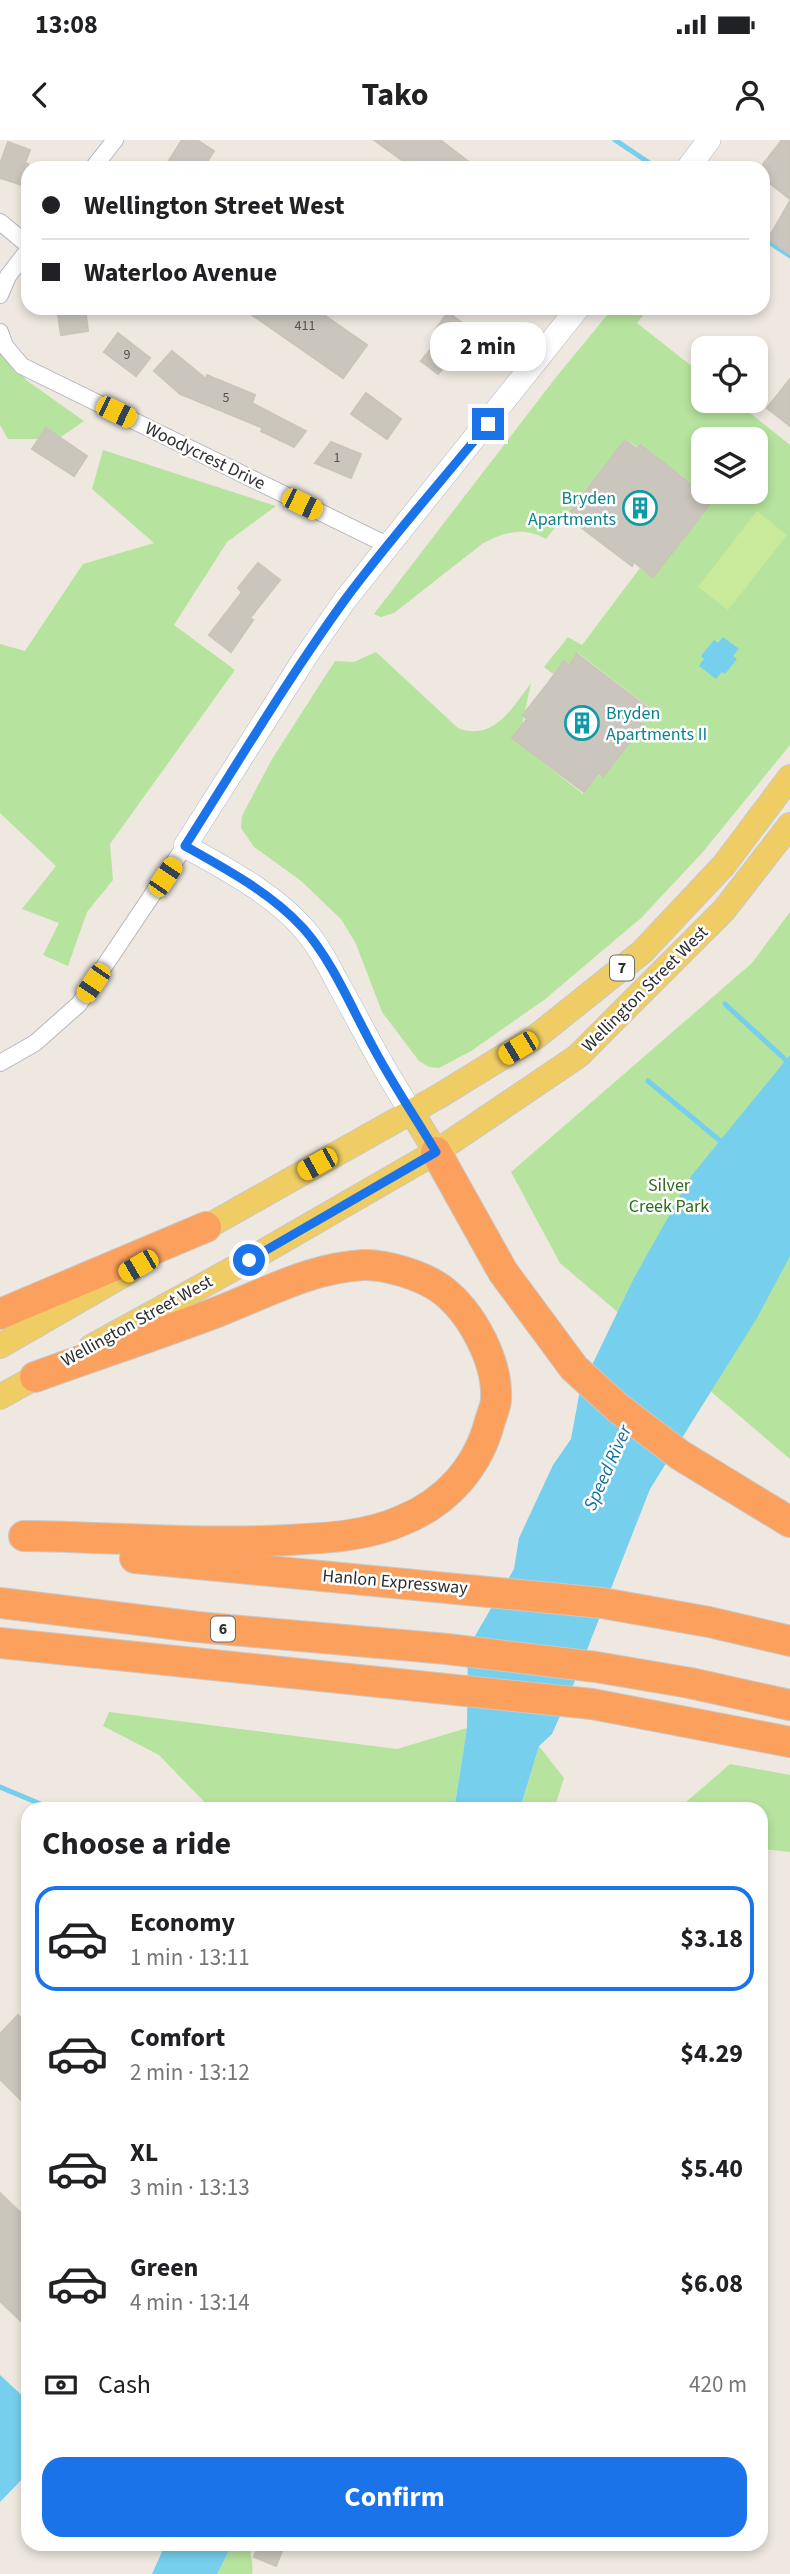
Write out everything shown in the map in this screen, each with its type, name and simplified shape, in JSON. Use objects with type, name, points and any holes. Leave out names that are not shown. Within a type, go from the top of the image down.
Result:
[{"type":"highway","points":[[436,1152],[503,1272],[574,1368],[618,1408],[680,1455],[790,1522]]},
{"type":"highway","points":[[0,1314],[206,1227]]},
{"type":"highway","points":[[12,1534],[245,1543],[362,1533],[402,1521],[435,1504],[463,1478],[484,1445],[496,1399],[489,1355],[469,1318],[441,1289],[405,1271],[365,1265],[315,1272],[269,1288],[219,1311],[35,1377]]},
{"type":"highway","name":"Hanlon Expressway","points":[[12,1534],[90,1554],[602,1604],[709,1622],[790,1641]]},
{"type":"highway","name":"6","points":[[0,1603],[197,1627],[596,1667],[690,1683],[790,1705]]},
{"type":"highway","points":[[0,1643],[592,1704],[790,1742]]},
{"type":"main road","name":"Wellington Street West","points":[[0,1346],[537,1037],[642,952],[724,865],[790,777]]},
{"type":"main road","name":"Wellington Street West","points":[[0,1396],[249,1260],[436,1152],[578,1056],[724,910],[790,825]]},
{"type":"main road","points":[[411,1111],[436,1152]]},
{"type":"street","points":[[98,161],[115,140]]},
{"type":"street","points":[[693,161],[709,140]]},
{"type":"street","points":[[0,222],[21,241]]},
{"type":"street","points":[[0,295],[8,276],[21,257]]},
{"type":"street","points":[[0,1063],[35,1044],[79,1004],[185,846],[306,656],[387,545],[473,442],[573,315]]},
{"type":"street","name":"Woodycrest Drive","points":[[0,332],[5,346],[22,366],[387,545]]},
{"type":"street","points":[[185,846],[256,890],[284,910],[304,929],[325,960],[395,1088],[411,1111]]},
{"type":"green space","points":[[607,315],[643,315],[637,323],[691,366],[691,413],[750,413],[768,427],[691,427],[691,483],[640,444],[637,447],[625,439],[546,539],[530,533],[514,532],[490,540],[394,613],[381,617],[374,614]]},
{"type":"green space","points":[[0,342],[26,380],[84,421],[58,439],[8,439],[0,425]]},
{"type":"green space","points":[[768,427],[790,445],[790,745],[702,853],[641,918],[544,1000],[471,1051],[439,1068],[429,1067],[419,1061],[382,1012],[356,944],[341,919],[300,880],[254,847],[241,828],[242,816],[272,759],[335,661],[354,662],[376,652],[458,728],[471,731],[492,727],[501,720],[531,683],[522,725],[512,738],[583,794],[599,775],[603,778],[644,725],[641,722],[650,708],[578,653],[569,663],[564,661],[553,674],[544,667],[568,637],[582,645],[640,568],[653,577],[710,505],[768,504]]},
{"type":"green space","points":[[103,450],[276,506],[227,542],[174,625],[235,670],[110,844],[113,880],[87,912],[68,966],[43,955],[59,923],[22,909],[56,866],[0,813],[0,644],[25,651],[83,564],[154,543],[92,489]]},
{"type":"green space","points":[[757,511],[787,535],[728,610],[698,587]]},
{"type":"green space","name":"Silver Creek Park","points":[[790,912],[790,1459],[560,1263],[511,1172],[752,963]]},
{"type":"green space","points":[[109,1712],[397,1749],[467,1728],[455,1802],[204,1802],[159,1755],[103,1726]]},
{"type":"green space","points":[[539,1746],[564,1778],[556,1802],[522,1802]]},
{"type":"green space","points":[[730,1764],[790,1775],[790,1852],[768,1850],[768,1802],[686,1802]]},
{"type":"green space","points":[[229,2551],[251,2551],[252,2574],[217,2574]]},
{"type":"water","points":[[723,637],[739,649],[733,656],[737,659],[725,674],[722,672],[716,679],[699,666],[704,659],[701,656],[714,640],[718,643]]},
{"type":"water","name":"Speed River","points":[[790,1055],[790,1256],[757,1318],[650,1489],[572,1688],[552,1734],[539,1746],[522,1802],[455,1802],[467,1728],[468,1648],[514,1569],[519,1538],[553,1465],[571,1439],[580,1390],[634,1278],[692,1175]]},
{"type":"water","points":[[0,2375],[21,2394],[21,2480],[0,2502]]},
{"type":"water","points":[[162,2551],[229,2551],[217,2574],[152,2574]]},
{"type":"building","points":[[182,140],[197,140],[214,151],[208,161],[168,161]]},
{"type":"building","points":[[374,140],[440,140],[468,161],[403,161]]},
{"type":"building","points":[[782,140],[790,140],[790,199],[770,183],[770,161],[765,161]]},
{"type":"building","points":[[8,142],[30,150],[26,161],[21,161],[21,185],[0,178],[0,164]]},
{"type":"building","points":[[790,201],[790,254],[770,240],[770,236]]},
{"type":"building","points":[[58,315],[86,315],[88,331],[61,335]]},
{"type":"building","points":[[252,315],[324,315],[367,345],[343,378]]},
{"type":"building","points":[[446,315],[452,315],[474,332],[438,374],[421,361],[443,334],[436,329]]},
{"type":"building","points":[[118,333],[150,358],[136,376],[104,352]]},
{"type":"building","points":[[172,351],[206,379],[207,375],[255,395],[252,403],[306,431],[294,447],[261,431],[263,428],[180,394],[154,371]]},
{"type":"building","points":[[790,379],[790,426],[768,407]]},
{"type":"building","points":[[366,393],[401,419],[387,439],[351,414]]},
{"type":"building","points":[[46,428],[87,456],[74,476],[32,449]]},
{"type":"building","name":"Bryden Apartments","points":[[625,440],[637,449],[640,445],[691,484],[691,504],[709,505],[653,577],[634,562],[632,566],[578,525],[582,520],[570,511]]},
{"type":"building","points":[[331,442],[361,454],[351,478],[315,463]]},
{"type":"building","points":[[258,563],[280,580],[250,618],[253,620],[231,652],[209,635],[242,592],[238,588]]},
{"type":"building","name":"Bryden Apartments II","points":[[577,654],[649,709],[639,722],[643,725],[603,777],[599,773],[584,792],[512,738],[527,719],[523,715],[564,661],[569,665]]},
{"type":"building","points":[[18,2015],[21,2018],[21,2100],[0,2079],[0,2034]]},
{"type":"building","points":[[0,2193],[21,2213],[21,2321],[0,2301]]},
{"type":"building","points":[[256,2551],[282,2551],[276,2566],[254,2557]]},
{"type":"waterway","points":[[615,140],[646,161]]},
{"type":"waterway","points":[[770,243],[790,256]]},
{"type":"waterway","points":[[725,1004],[790,1064]]},
{"type":"waterway","points":[[648,1081],[724,1144]]},
{"type":"waterway","points":[[0,1787],[36,1802]]},
{"type":"place","name":"Bryden Apartments","points":[[640,508]]},
{"type":"place","name":"Bryden Apartments II","points":[[582,723]]},
{"type":"route","points":[[249,1260],[436,1152],[395,1088],[325,960],[304,929],[284,910],[256,890],[185,846],[306,656],[345,600],[429,492],[488,424]]}]
